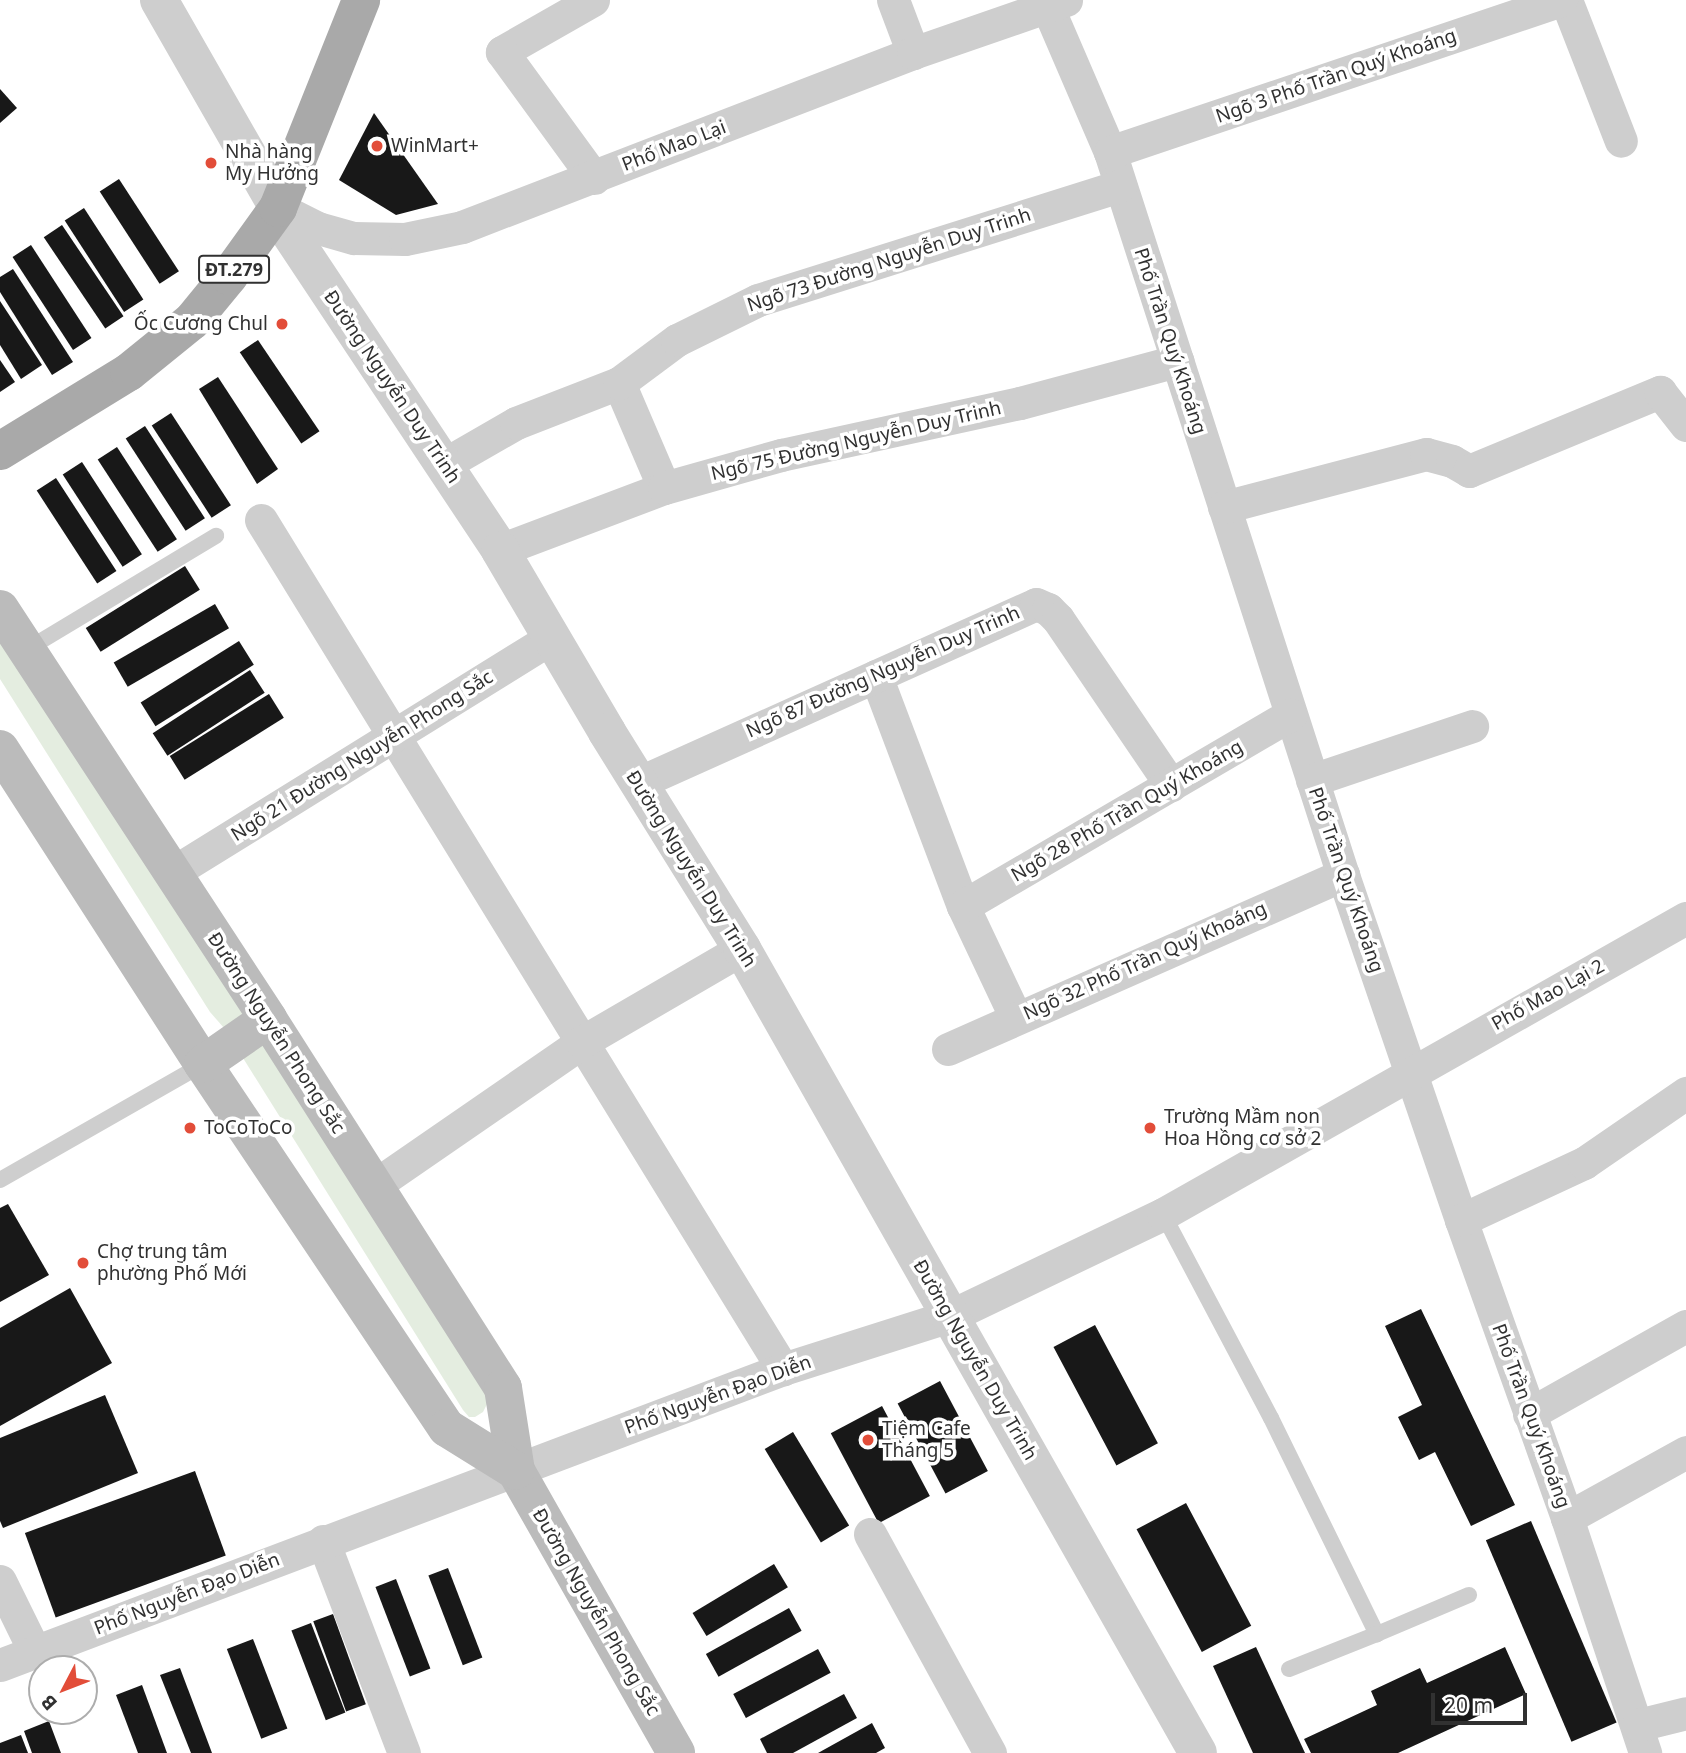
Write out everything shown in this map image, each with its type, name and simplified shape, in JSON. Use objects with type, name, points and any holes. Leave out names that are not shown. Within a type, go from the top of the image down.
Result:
[{"type":"main road","name":"ĐT.279","points":[[0,451],[129,372],[192,321],[229,276],[278,208],[361,0]]},
{"type":"main road","name":"Đường Nguyễn Phong Sắc","points":[[0,609],[268,1019],[503,1388],[516,1471],[676,1753]]},
{"type":"main road","name":"Đường Nguyễn Phong Sắc","points":[[0,749],[203,1064],[447,1428],[516,1471]]},
{"type":"main road","points":[[203,1064],[268,1019]]},
{"type":"street","name":"Đường Nguyễn Duy Trinh","points":[[159,0],[278,208],[283,223],[499,550],[638,783],[742,949],[1198,1753]]},
{"type":"street","points":[[593,0],[502,52],[594,178]]},
{"type":"street","points":[[893,0],[913,53]]},
{"type":"street","points":[[1564,0],[1621,141]]},
{"type":"street","name":"Ngõ 3 Phố Trần Quý Khoáng","points":[[1110,152],[1564,0]]},
{"type":"street","name":"Phố Mao Lại","points":[[278,208],[318,228],[355,238],[405,239],[462,227],[913,53],[1054,3]]},
{"type":"street","name":"Phố Trần Quý Khoáng","points":[[1054,3],[1110,152],[1343,875],[1642,1739]]},
{"type":"street","name":"Ngõ 73 Đường Nguyễn Duy Trinh","points":[[443,465],[516,423],[619,383],[677,340],[758,300],[1120,186]]},
{"type":"street","name":"Ngõ 75 Đường Nguyễn Duy Trinh","points":[[499,550],[664,488],[781,455],[1020,403],[1177,361]]},
{"type":"street","points":[[619,383],[664,488]]},
{"type":"street","points":[[1224,507],[1426,454],[1452,461],[1469,471],[1660,391],[1686,425]]},
{"type":"street","points":[[261,520],[783,1369]]},
{"type":"street","name":"Ngõ 87 Đường Nguyễn Duy Trinh","points":[[638,783],[1037,604],[1048,609],[1058,620],[1171,785]]},
{"type":"street","name":"Ngõ 21 Đường Nguyễn Phong Sắc","points":[[172,873],[551,638]]},
{"type":"street","points":[[876,676],[963,906],[1016,1018]]},
{"type":"street","name":"Ngõ 28 Phố Trần Quý Khoáng","points":[[963,906],[1290,715]]},
{"type":"street","points":[[1311,780],[1472,726]]},
{"type":"street","name":"Ngõ 32 Phố Trần Quý Khoáng","points":[[948,1049],[1343,875]]},
{"type":"street","name":"Phố Mao Lại 2","points":[[1411,1072],[1686,918]]},
{"type":"street","points":[[375,1185],[582,1042],[742,949]]},
{"type":"street","name":"Phố Nguyễn Đạo Diễn","points":[[0,1665],[783,1369],[950,1317],[1163,1214],[1411,1072]]},
{"type":"street","points":[[1461,1220],[1584,1163],[1686,1093]]},
{"type":"street","points":[[1529,1414],[1686,1326]]},
{"type":"street","points":[[1567,1518],[1686,1452]]},
{"type":"street","points":[[870,1534],[990,1753]]},
{"type":"street","points":[[323,1541],[404,1753]]},
{"type":"street","points":[[0,1581],[35,1652]]},
{"type":"street","points":[[1642,1739],[1686,1713]]},
{"type":"lane","points":[[26,650],[216,536]]},
{"type":"lane","points":[[0,1180],[203,1064]]},
{"type":"lane","points":[[1163,1214],[1271,1418],[1377,1634]]},
{"type":"lane","points":[[1289,1669],[1469,1595]]},
{"type":"shaded area","points":[[0,634],[244,1018],[224,1028],[210,1012],[0,679]]},
{"type":"shaded area","points":[[249,1043],[264,1046],[489,1400],[483,1412],[475,1417],[469,1417],[463,1410],[243,1058]]},
{"type":"building","points":[[0,89],[17,108],[0,123]]},
{"type":"building","name":"WinMart+","points":[[374,113],[438,204],[396,215],[339,180]]},
{"type":"building","points":[[119,179],[179,271],[160,284],[100,192]]},
{"type":"building","points":[[84,208],[143,299],[124,312],[65,221]]},
{"type":"building","points":[[62,225],[124,316],[105,328],[44,237]]},
{"type":"building","points":[[31,245],[91,338],[73,350],[13,257]]},
{"type":"building","points":[[13,269],[73,362],[52,375],[0,292],[0,277]]},
{"type":"building","points":[[0,301],[42,365],[21,379],[0,345]]},
{"type":"building","points":[[258,340],[320,431],[301,443],[240,352]]},
{"type":"building","points":[[0,360],[15,382],[0,392]]},
{"type":"building","points":[[218,377],[278,469],[257,484],[199,389]]},
{"type":"building","points":[[171,413],[231,505],[212,518],[152,426]]},
{"type":"building","points":[[145,426],[205,518],[186,531],[126,439]]},
{"type":"building","points":[[117,447],[177,539],[158,552],[98,460]]},
{"type":"building","points":[[82,462],[142,554],[123,567],[63,475]]},
{"type":"building","points":[[56,478],[116,571],[97,584],[37,491]]},
{"type":"building","points":[[185,566],[200,590],[101,652],[86,628]]},
{"type":"building","points":[[215,604],[229,628],[128,687],[114,662]]},
{"type":"building","points":[[239,641],[254,665],[155,726],[141,702]]},
{"type":"building","points":[[250,670],[265,693],[167,756],[153,733]]},
{"type":"building","points":[[269,694],[284,718],[185,780],[170,756]]},
{"type":"building","points":[[8,1204],[49,1275],[0,1302],[0,1208]]},
{"type":"building","points":[[70,1288],[112,1363],[0,1426],[0,1328]]},
{"type":"building","points":[[1421,1309],[1515,1505],[1471,1526],[1435,1452],[1419,1460],[1398,1417],[1422,1405],[1385,1326]]},
{"type":"building","points":[[1095,1325],[1158,1443],[1116,1465],[1054,1347]]},
{"type":"building","points":[[940,1381],[988,1471],[946,1494],[898,1404]]},
{"type":"building","points":[[105,1395],[138,1473],[3,1528],[0,1521],[0,1438]]},
{"type":"building","points":[[882,1406],[930,1496],[879,1523],[831,1433]]},
{"type":"building","points":[[793,1432],[849,1525],[821,1542],[765,1449]]},
{"type":"building","points":[[195,1471],[226,1556],[56,1617],[25,1533]]},
{"type":"building","points":[[1186,1503],[1251,1626],[1202,1652],[1137,1529]]},
{"type":"building","points":[[1531,1521],[1617,1723],[1571,1742],[1486,1540]]},
{"type":"building","points":[[774,1564],[788,1587],[706,1636],[693,1613]]},
{"type":"building","points":[[448,1568],[482,1658],[463,1665],[428,1576]]},
{"type":"building","points":[[396,1579],[430,1669],[410,1677],[375,1587]]},
{"type":"building","points":[[789,1608],[802,1631],[719,1677],[706,1654]]},
{"type":"building","points":[[333,1614],[366,1704],[346,1711],[313,1621]]},
{"type":"building","points":[[311,1623],[345,1713],[326,1720],[291,1631]]},
{"type":"building","points":[[253,1639],[287,1729],[261,1739],[227,1649]]},
{"type":"building","points":[[1256,1647],[1305,1753],[1253,1753],[1213,1666]]},
{"type":"building","points":[[1505,1647],[1526,1694],[1398,1753],[1311,1753],[1304,1739],[1377,1705],[1371,1691],[1420,1668],[1427,1683]]},
{"type":"building","points":[[818,1649],[831,1673],[746,1718],[733,1694]]},
{"type":"building","points":[[180,1668],[212,1753],[191,1753],[160,1675]]},
{"type":"building","points":[[142,1685],[167,1753],[138,1753],[116,1695]]},
{"type":"building","points":[[844,1694],[857,1718],[793,1753],[767,1753],[760,1739]]},
{"type":"building","points":[[872,1723],[885,1748],[876,1753],[818,1753]]},
{"type":"building","points":[[39,1725],[50,1725],[61,1753],[32,1753],[24,1731]]},
{"type":"building","points":[[21,1735],[28,1753],[0,1753],[0,1743]]},
{"type":"place","name":"WinMart+","points":[[377,146]]},
{"type":"place","name":"Nhà hàng My Hưởng","points":[[211,163]]},
{"type":"place","name":"Ốc Cương Chul","points":[[282,324]]},
{"type":"place","name":"ToCoToCo","points":[[190,1128]]},
{"type":"place","name":"Trường Mầm non Hoa Hồng cơ sở 2","points":[[1150,1128]]},
{"type":"place","name":"Chợ trung tâm phường Phố Mới","points":[[83,1263]]},
{"type":"place","name":"Tiệm Cafe Tháng 5","points":[[868,1440]]}]
